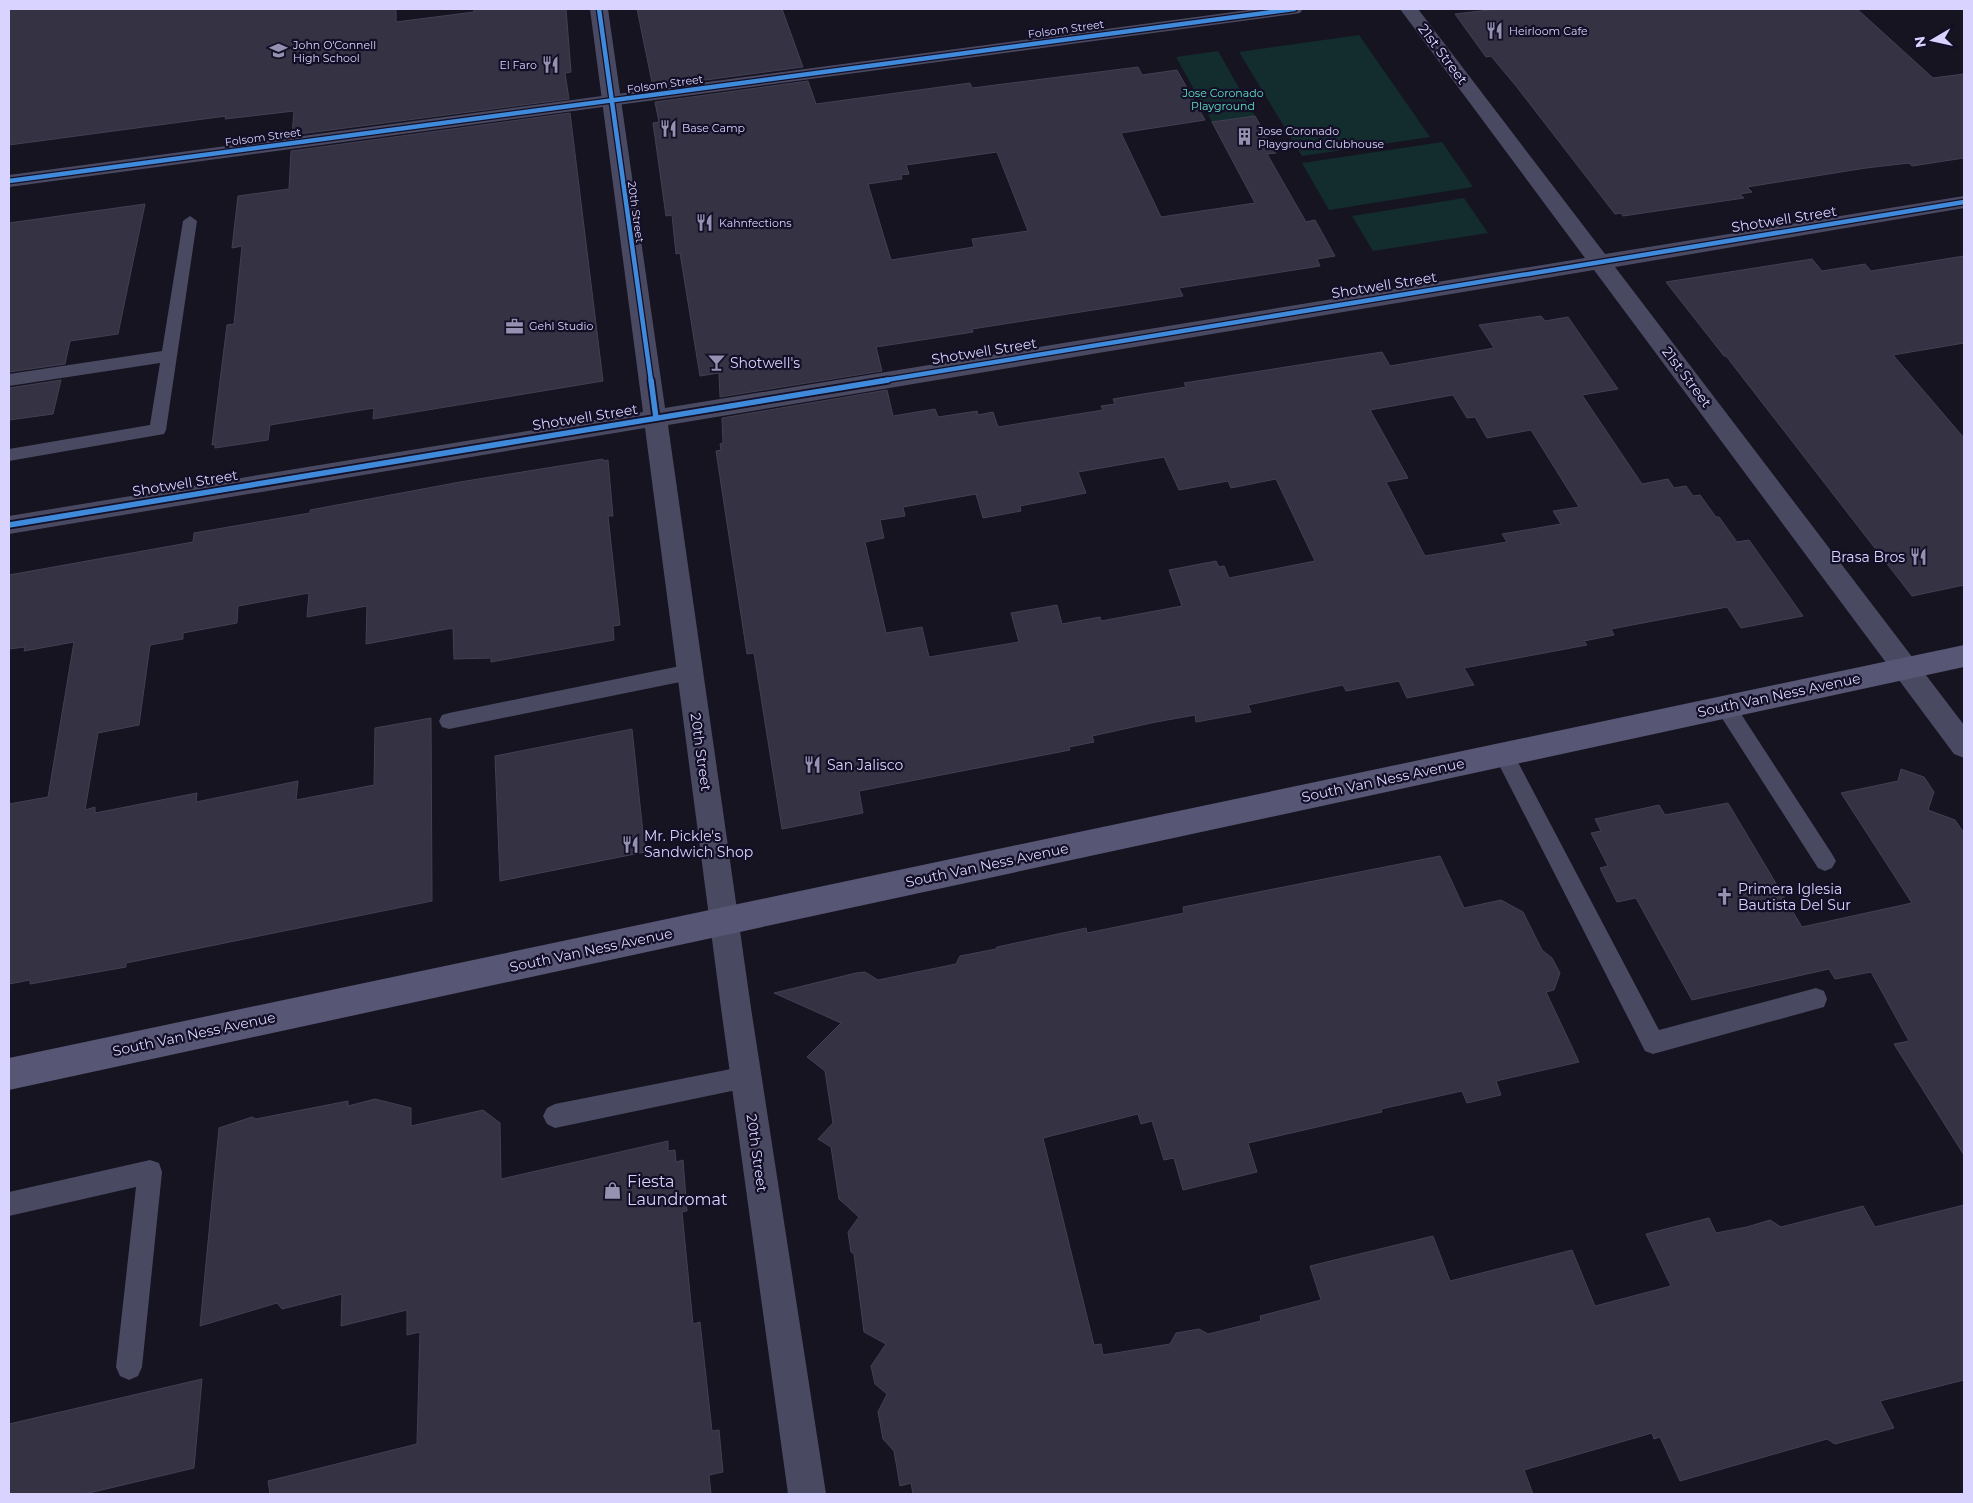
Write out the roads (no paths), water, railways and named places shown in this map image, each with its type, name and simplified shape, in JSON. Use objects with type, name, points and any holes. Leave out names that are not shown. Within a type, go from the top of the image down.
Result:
[{"type":"main road","name":"South Van Ness Avenue","points":[[9,1074],[1964,656]]},
{"type":"street","name":"20th Street","points":[[599,9],[746,1077],[807,1494]]},
{"type":"street","name":"Folsom Street","points":[[9,181],[1294,9]]},
{"type":"street","name":"21st Street","points":[[1409,9],[1964,746]]},
{"type":"street","name":"Shotwell Street","points":[[9,525],[1964,202]]},
{"type":"lane","points":[[9,455],[158,430],[190,220]]},
{"type":"lane","points":[[9,380],[169,356]]},
{"type":"lane","points":[[449,721],[690,672]]},
{"type":"lane","points":[[1725,706],[1825,862]]},
{"type":"lane","points":[[1504,754],[1652,1043],[1816,998]]},
{"type":"lane","points":[[555,1116],[746,1077]]},
{"type":"lane","points":[[9,1204],[150,1172],[129,1367]]},
{"type":"place","name":"Heirloom Cafe","points":[[1495,31]]},
{"type":"place","name":"John O'Connell High School","points":[[279,51]]},
{"type":"place","name":"El Faro","points":[[551,65]]},
{"type":"place","name":"Base Camp","points":[[668,128]]},
{"type":"place","name":"Jose Coronado Playground Clubhouse","points":[[1244,137]]},
{"type":"place","name":"Kahnfections","points":[[705,223]]},
{"type":"place","name":"Gehl Studio","points":[[515,326]]},
{"type":"place","name":"Shotwell's","points":[[716,363]]},
{"type":"place","name":"Brasa Bros","points":[[1919,557]]},
{"type":"place","name":"San Jalisco","points":[[813,765]]},
{"type":"place","name":"Mr. Pickle's Sandwich Shop","points":[[630,844]]},
{"type":"place","name":"Primera Iglesia Bautista Del Sur","points":[[1724,897]]},
{"type":"place","name":"Fiesta Laundromat","points":[[613,1190]]},
{"type":"park label","name":"Jose Coronado Playground","points":[[1223,99]]}]
